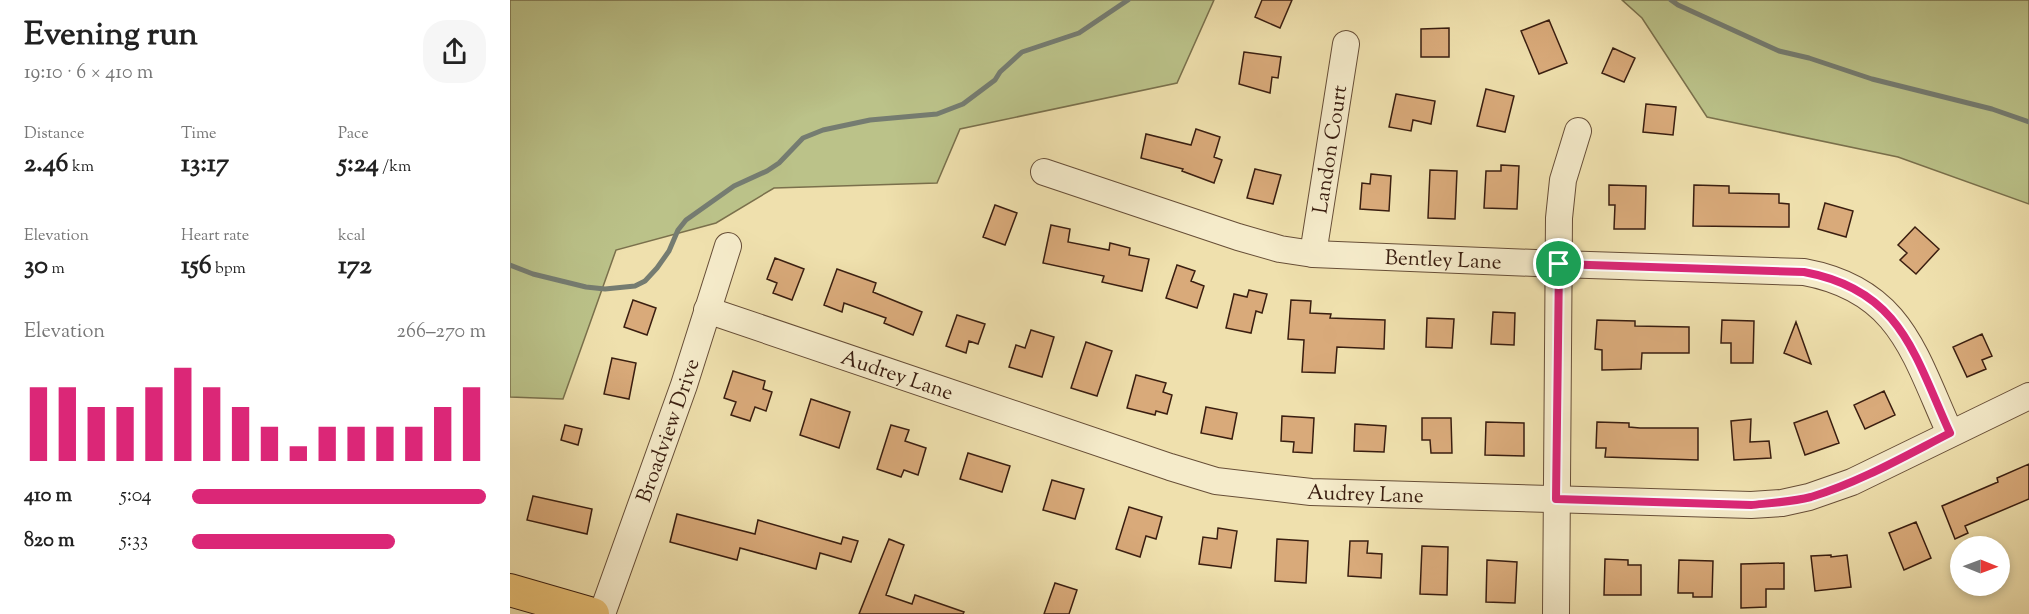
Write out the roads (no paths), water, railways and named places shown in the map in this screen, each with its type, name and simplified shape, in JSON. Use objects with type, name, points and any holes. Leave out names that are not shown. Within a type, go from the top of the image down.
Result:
[{"type":"main road","points":[[510,590],[593,614]]},
{"type":"street","name":"Landon Court","points":[[1313,254],[1346,44]]},
{"type":"street","points":[[1556,614],[1559,218],[1563,180],[1578,130]]},
{"type":"street","name":"Bentley Lane","points":[[1044,172],[1238,237],[1280,249],[1313,254],[1804,272],[1829,276],[1855,287],[1878,303],[1904,333],[1950,433]]},
{"type":"street","name":"Broadview Drive","points":[[602,614],[684,385],[728,246]]},
{"type":"street","name":"Audrey Lane","points":[[707,310],[1216,481],[1311,492],[1751,505],[1782,502],[1809,497],[1852,482],[2029,396]]},
{"type":"waterway","points":[[510,265],[533,274],[586,287],[605,289],[635,286],[645,281],[657,268],[686,220],[734,186],[779,163],[803,138],[823,130],[870,120],[937,114],[963,104],[995,80],[1000,72],[1022,52],[1079,33],[1128,0]]},
{"type":"waterway","points":[[1671,0],[1779,51],[1809,58],[1872,79],[1992,109],[2029,122]]}]
